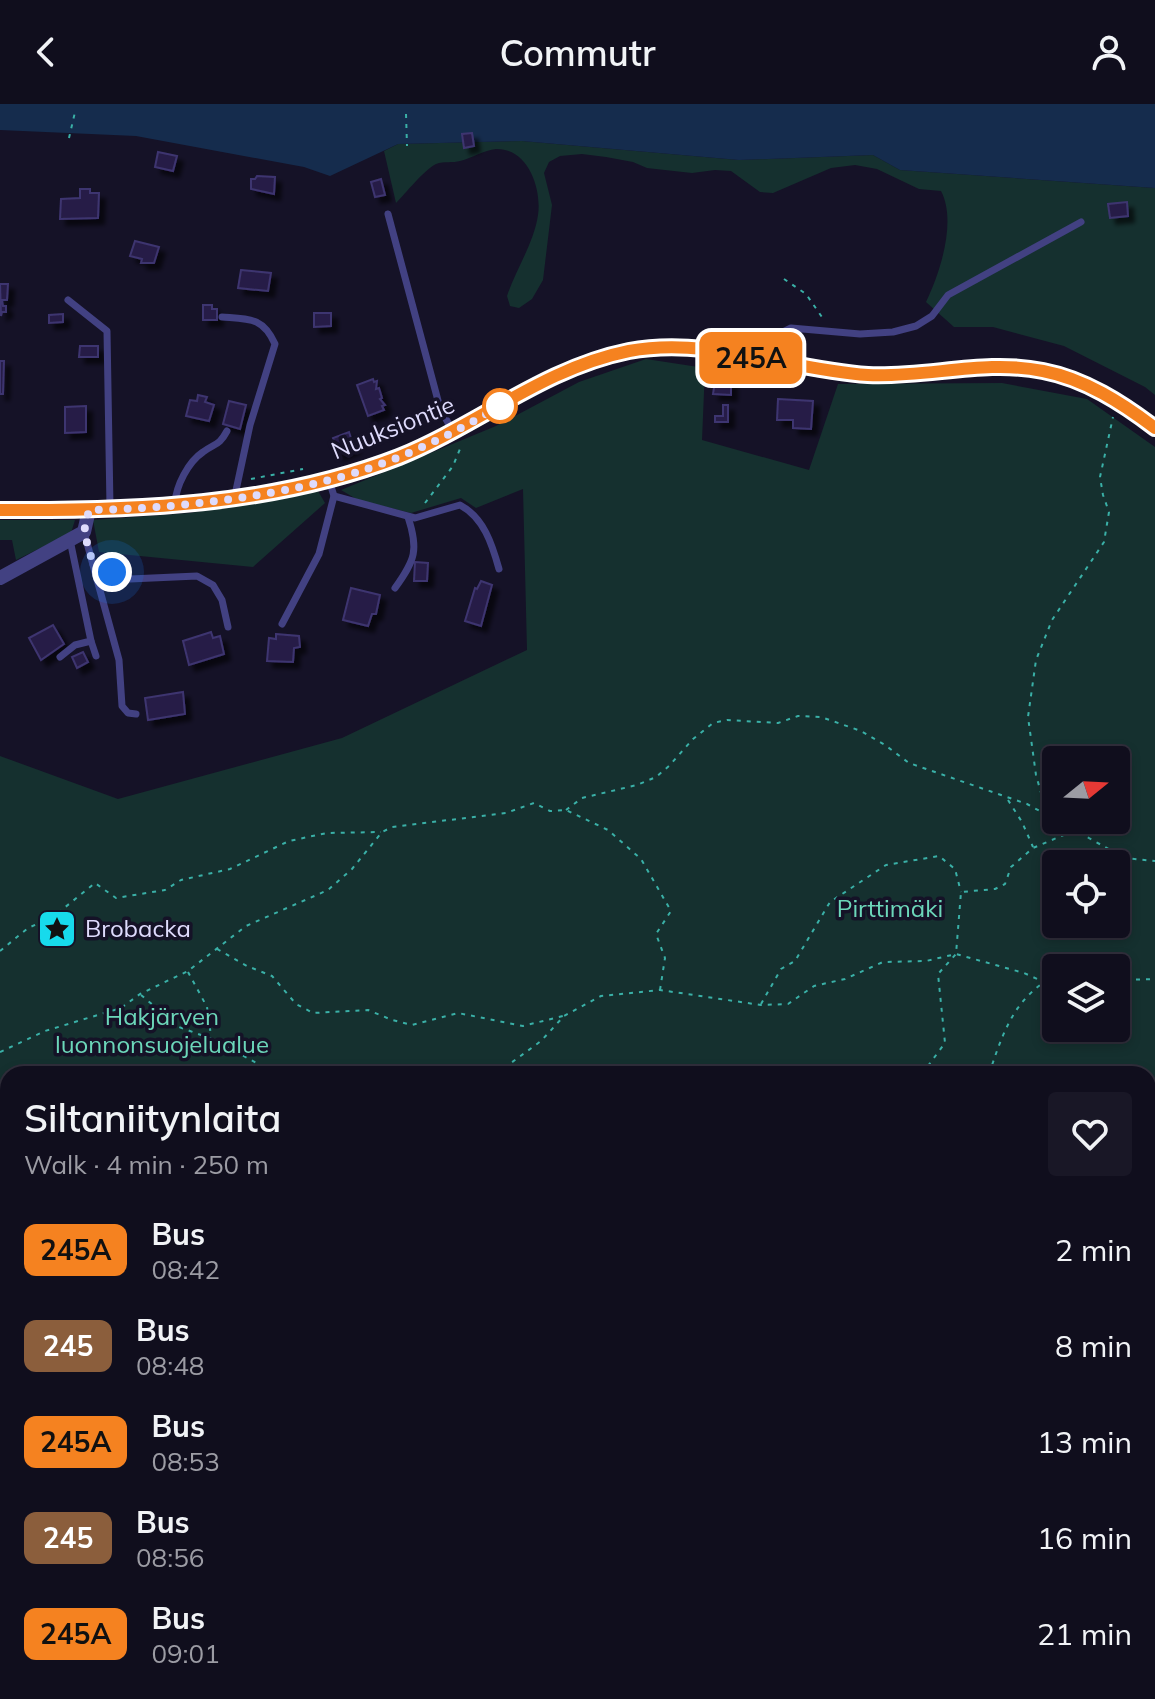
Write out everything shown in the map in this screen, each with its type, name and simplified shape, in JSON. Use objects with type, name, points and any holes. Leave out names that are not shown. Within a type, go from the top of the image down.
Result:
[{"type":"street","name":"Nuuksiontie","points":[[0,510],[110,510],[175,505],[236,490],[329,480],[402,456],[454,432],[550,377],[605,357],[632,351],[683,349],[837,373],[871,375],[1018,367],[1065,377],[1116,400],[1155,428]]},
{"type":"street","points":[[0,578],[84,532],[89,510]]},
{"type":"lane","points":[[388,214],[440,408],[454,432]]},
{"type":"lane","points":[[766,361],[775,336],[781,332],[804,328],[871,333],[916,326],[932,316],[948,295],[1081,222]]},
{"type":"lane","points":[[68,300],[107,331],[110,510]]},
{"type":"lane","points":[[222,317],[249,319],[263,324],[275,344],[250,425],[236,490]]},
{"type":"lane","points":[[175,505],[175,494],[184,475],[201,453],[221,443],[227,431]]},
{"type":"lane","points":[[282,624],[319,554],[334,496],[329,480]]},
{"type":"lane","points":[[334,496],[412,517],[460,505],[473,512],[490,539],[499,569]]},
{"type":"lane","points":[[395,588],[416,552],[412,517]]},
{"type":"lane","points":[[84,532],[119,660],[122,706],[128,713],[136,714]]},
{"type":"lane","points":[[70,540],[96,656]]},
{"type":"lane","points":[[93,564],[130,579],[197,576],[213,585],[222,600],[228,627]]},
{"type":"lane","points":[[60,657],[75,645],[91,641]]},
{"type":"path","points":[[69,138],[75,112]]},
{"type":"path","points":[[406,114],[407,146]]},
{"type":"path","points":[[784,279],[816,305],[830,331]]},
{"type":"path","points":[[1042,797],[1028,717],[1036,660],[1052,620],[1104,542],[1109,512],[1100,477],[1116,400]]},
{"type":"path","points":[[412,517],[453,466],[460,449],[454,432]]},
{"type":"path","points":[[236,490],[259,476],[302,470]]},
{"type":"path","points":[[566,810],[582,798],[637,785],[656,777],[713,723],[727,720],[778,723],[798,716],[821,717],[861,731],[909,763],[1027,804],[1042,812]]},
{"type":"path","points":[[1007,797],[1033,848]]},
{"type":"path","points":[[0,1052],[45,1031],[121,1008],[140,994],[188,971],[246,926],[328,890],[352,869],[382,832],[392,827],[506,813],[534,803],[550,811],[566,810],[608,830],[641,859],[671,911],[656,934],[665,958],[660,990]]},
{"type":"path","points":[[0,951],[28,928],[53,917],[95,883],[116,898],[165,890],[181,880],[230,869],[289,841],[327,833],[382,832]]},
{"type":"path","points":[[961,892],[995,889],[1005,884],[1011,867],[1033,848],[1065,834]]},
{"type":"path","points":[[1081,834],[1125,858],[1155,861]]},
{"type":"path","points":[[761,1005],[781,969],[795,961],[830,902],[886,865],[939,856],[955,869],[961,892],[956,954],[938,974],[945,1043],[928,1066]]},
{"type":"path","points":[[216,948],[272,976],[296,1004],[313,1013],[368,1010],[412,1025],[458,1013],[523,1026],[564,1016],[601,996],[660,990],[761,1005],[788,1004],[814,986],[845,979],[883,962],[926,961],[956,954],[1042,981]]},
{"type":"path","points":[[188,971],[207,1007],[212,1039]]},
{"type":"path","points":[[1130,980],[1155,979]]},
{"type":"path","points":[[992,1066],[1007,1023],[1026,995],[1042,983]]},
{"type":"path","points":[[140,994],[179,1027],[212,1039],[262,1066]]},
{"type":"path","points":[[507,1066],[541,1041],[564,1016]]},
{"type":"green space","points":[[522,141],[739,160],[873,155],[900,170],[1155,188],[1155,395],[1064,346],[993,327],[954,327],[926,302],[945,247],[946,203],[941,191],[919,189],[877,169],[855,165],[831,168],[773,193],[760,192],[731,171],[692,173],[647,168],[606,157],[582,154],[560,156],[549,162],[544,173],[552,205],[543,280],[532,299],[519,308],[510,306],[507,296],[533,236],[539,205],[535,182],[524,163],[507,150],[496,149],[460,161],[436,164],[396,203],[384,151],[398,144]]},
{"type":"green space","points":[[646,359],[705,368],[702,440],[809,470],[838,384],[1002,383],[1087,399],[1155,447],[1155,1066],[0,1066],[0,756],[118,799],[342,738],[527,650],[523,489],[476,508],[461,498],[411,513],[358,500],[341,490],[496,426],[579,382]]},
{"type":"green space","points":[[318,491],[325,503],[253,567],[99,552],[93,520],[190,513]]},
{"type":"green space","points":[[0,520],[75,520],[71,533],[16,560],[12,540],[0,540]]},
{"type":"water","points":[[0,104],[1155,104],[1155,188],[900,170],[873,155],[739,160],[522,141],[398,144],[330,176],[304,167],[136,136],[0,130]]},
{"type":"building","points":[[472,133],[474,146],[464,148],[462,134]]},
{"type":"building","points":[[158,152],[177,156],[173,171],[155,167]]},
{"type":"building","points":[[257,176],[275,177],[274,194],[251,189],[251,179]]},
{"type":"building","points":[[381,179],[385,195],[375,197],[371,182]]},
{"type":"building","points":[[80,189],[99,193],[98,218],[60,219],[61,199],[80,198]]},
{"type":"building","points":[[1127,202],[1128,216],[1110,218],[1108,204]]},
{"type":"building","points":[[135,241],[159,247],[154,263],[141,263],[142,259],[130,256]]},
{"type":"building","points":[[241,270],[271,273],[268,291],[238,288]]},
{"type":"building","points":[[0,284],[8,284],[7,300],[2,300],[6,312],[2,312],[1,316]]},
{"type":"building","points":[[203,305],[212,305],[212,309],[217,309],[217,320],[203,320]]},
{"type":"building","points":[[314,313],[331,313],[331,326],[314,327]]},
{"type":"building","points":[[63,314],[63,322],[49,323],[49,315]]},
{"type":"building","points":[[80,346],[98,346],[98,357],[79,357]]},
{"type":"building","points":[[0,361],[4,361],[3,394],[0,394]]},
{"type":"building","points":[[373,379],[377,381],[376,389],[379,388],[380,399],[385,405],[382,406],[384,410],[368,416],[357,385]]},
{"type":"building","points":[[715,381],[731,381],[731,395],[713,394]]},
{"type":"building","points":[[198,395],[207,397],[205,402],[214,405],[209,421],[186,416],[190,400],[197,401]]},
{"type":"building","points":[[778,399],[813,401],[811,429],[793,428],[793,420],[777,420]]},
{"type":"building","points":[[229,401],[246,405],[240,429],[223,424]]},
{"type":"building","points":[[723,405],[728,405],[728,422],[715,422],[715,416],[723,416]]},
{"type":"building","points":[[86,406],[86,432],[65,433],[65,407]]},
{"type":"building","points":[[349,432],[354,448],[338,454],[333,438]]},
{"type":"building","points":[[415,562],[428,563],[427,581],[414,581]]},
{"type":"building","points":[[481,581],[492,585],[481,626],[465,621],[475,588]]},
{"type":"building","points":[[351,588],[380,595],[376,614],[372,614],[368,626],[343,620]]},
{"type":"building","points":[[53,625],[64,644],[41,660],[29,638]]},
{"type":"building","points":[[211,632],[213,638],[220,636],[224,654],[189,665],[183,641]]},
{"type":"building","points":[[276,634],[299,636],[300,647],[294,648],[293,662],[267,661],[269,638],[276,639]]},
{"type":"building","points":[[83,652],[88,662],[77,668],[72,657]]},
{"type":"building","points":[[183,692],[185,714],[148,720],[145,698]]},
{"type":"bus line","name":"245A","points":[[0,510],[110,510],[175,505],[329,480],[367,469],[437,440],[573,367],[632,351],[662,348],[708,350],[837,373],[904,375],[977,367],[1018,367],[1044,371],[1082,383],[1108,396],[1155,428]]},
{"type":"place","name":"Brobacka","points":[[57,929]]},
{"type":"route","points":[[112,572],[93,564],[84,532],[89,510],[175,505],[336,478],[402,456],[500,406]]},
{"type":"park label","name":"Pirttimäki","points":[[890,909]]},
{"type":"park label","name":"Hakjärven luonnonsuojelualue","points":[[162,1031]]}]
